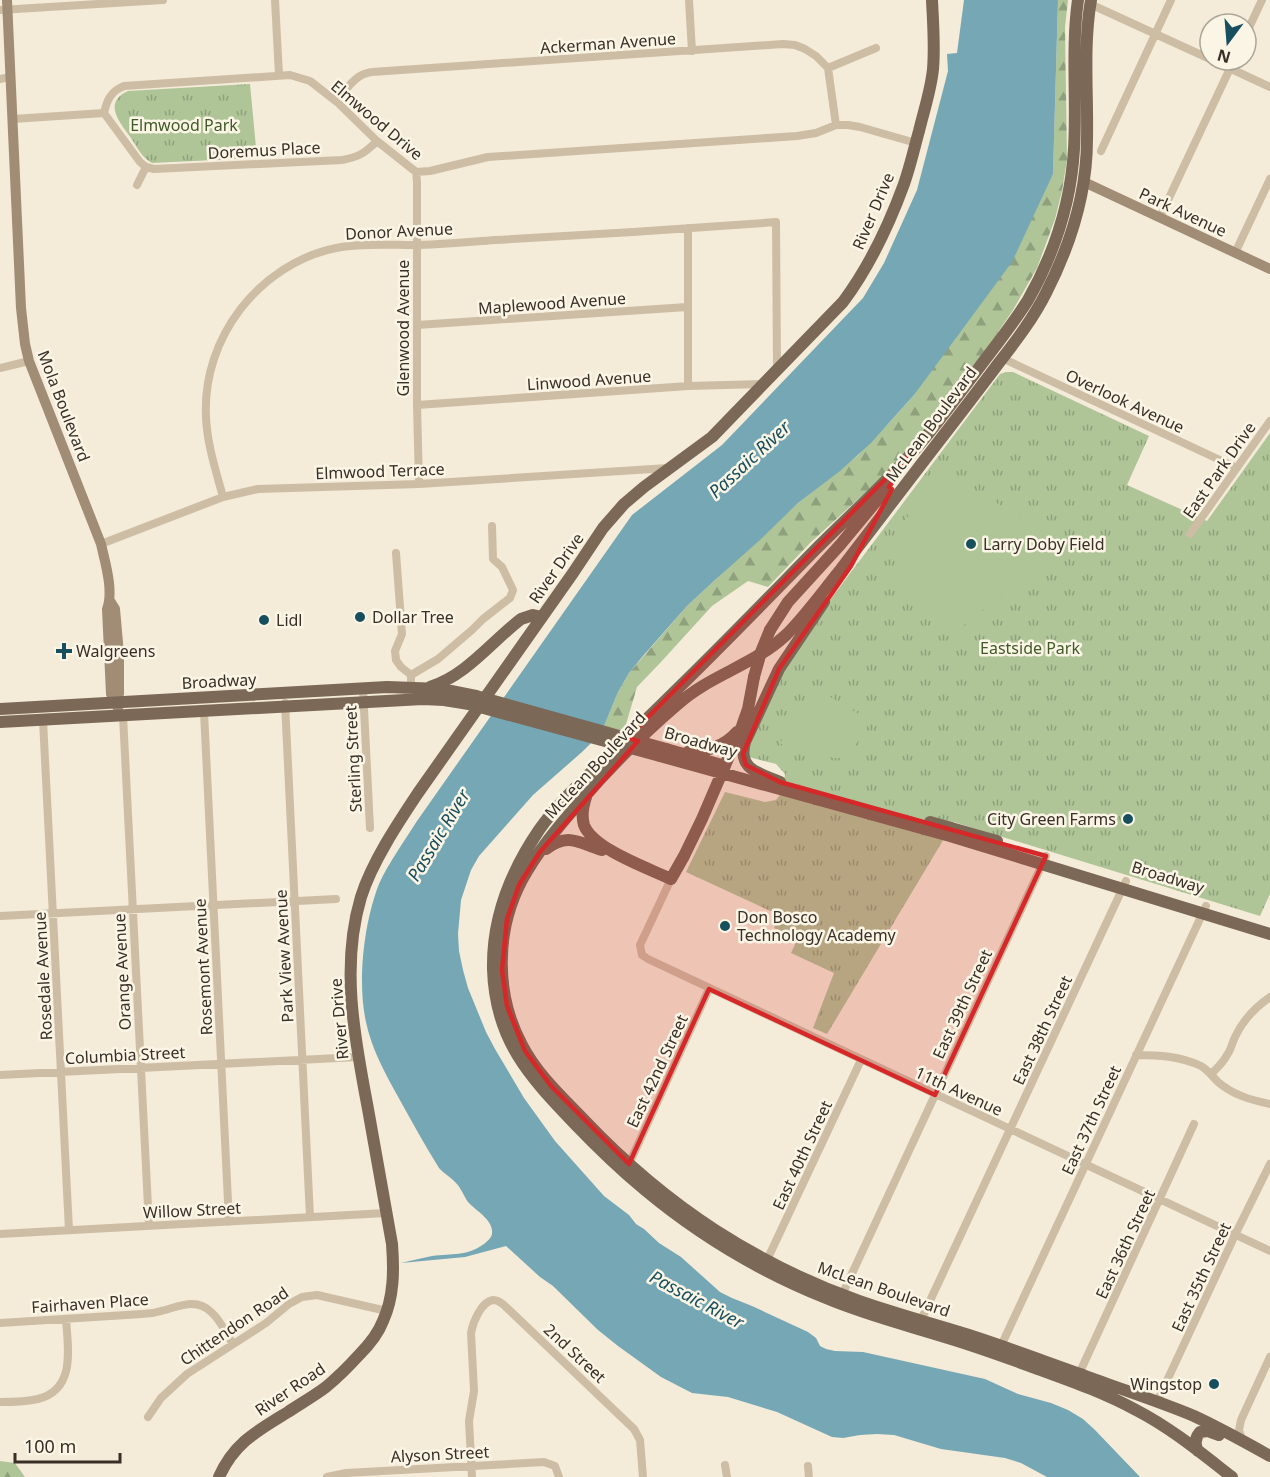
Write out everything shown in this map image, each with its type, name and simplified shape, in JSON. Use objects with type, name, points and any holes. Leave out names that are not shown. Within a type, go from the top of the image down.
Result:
[{"type":"main road","name":"River Drive","points":[[387,1218],[358,1057],[352,1008],[351,964],[356,920],[367,882],[406,811],[603,528],[624,504],[644,487],[712,437],[843,302],[865,270],[904,184],[930,91],[933,69],[932,0]]},
{"type":"main road","name":"McLean Boulevard","points":[[1087,1],[1088,141],[1084,182],[1074,226],[1057,272],[1030,320],[870,531],[786,635],[758,656],[711,680],[684,699],[648,731],[562,823],[532,862],[514,896],[504,939],[502,981],[510,1017],[519,1040],[540,1073],[591,1128],[629,1164],[659,1190],[729,1239],[807,1280],[842,1295],[1001,1346],[1157,1402],[1197,1418],[1270,1456]]},
{"type":"main road","name":"McLean Boulevard","points":[[1087,1],[1074,45],[1073,160],[1066,203],[1054,246],[1038,281],[1018,314],[918,446],[668,699],[576,786],[542,825],[528,847],[506,893],[498,918],[493,969],[500,1014],[512,1045],[524,1067],[544,1092],[601,1151],[631,1178],[677,1215],[716,1242],[780,1278],[828,1299],[973,1346],[1100,1393],[1168,1428],[1232,1477]]},
{"type":"main road","points":[[532,862],[552,845],[564,840],[577,840],[614,853],[671,879],[724,770],[742,726],[761,652],[770,630],[788,602],[892,483],[918,446]]},
{"type":"main road","points":[[779,786],[746,765],[742,754],[745,742],[779,669],[817,611],[851,566],[870,531]]},
{"type":"main road","points":[[472,700],[461,688],[460,674],[521,619],[533,615],[542,617]]},
{"type":"main road","points":[[424,688],[436,685],[464,671]]},
{"type":"main road","name":"Broadway","points":[[0,709],[363,689],[411,681],[424,688],[441,689],[472,700],[779,786],[953,828],[1045,860],[1204,909],[1270,926]]},
{"type":"main road","name":"Broadway","points":[[0,722],[423,699],[472,700]]},
{"type":"main road","points":[[663,753],[711,750],[727,742],[742,726]]},
{"type":"main road","points":[[663,753],[702,771],[709,786],[707,806]]},
{"type":"main road","points":[[588,793],[583,810],[585,827],[592,837],[614,853]]},
{"type":"main road","name":"Broadway","points":[[1204,909],[1270,934]]},
{"type":"main road","name":"River Road","points":[[219,1477],[229,1458],[244,1441],[324,1388],[344,1371],[371,1341],[387,1311],[393,1283],[392,1244],[387,1218]]},
{"type":"main road","points":[[1198,1451],[1196,1439],[1200,1432],[1208,1431],[1270,1462]]},
{"type":"street","points":[[5,7],[163,0]]},
{"type":"street","points":[[275,0],[279,75]]},
{"type":"street","points":[[689,0],[692,51]]},
{"type":"street","points":[[1101,151],[1171,0]]},
{"type":"street","points":[[1087,1],[1198,53]]},
{"type":"street","name":"Mola Boulevard","points":[[5,7],[5,78],[13,119],[21,308],[25,344],[29,361],[101,543],[110,601],[115,609],[119,694],[116,703]]},
{"type":"street","name":"Ackerman Avenue","points":[[337,102],[362,74],[372,72],[771,45],[795,45],[805,49],[828,68]]},
{"type":"street","points":[[836,125],[828,68],[876,48]]},
{"type":"street","points":[[1160,217],[1228,72]]},
{"type":"street","points":[[1238,72],[1270,87]]},
{"type":"street","name":"Elmwood Drive","points":[[104,113],[107,100],[116,89],[124,86],[290,75],[310,81],[337,102],[377,141],[416,172],[430,171],[488,157],[797,136],[816,133],[836,125],[860,126],[916,143]]},
{"type":"street","points":[[13,119],[104,113],[146,167],[136,185]]},
{"type":"street","name":"Doremus Place","points":[[146,167],[154,169],[342,160],[363,154],[377,141]]},
{"type":"street","name":"Glenwood Avenue","points":[[416,172],[419,484]]},
{"type":"street","points":[[1235,253],[1270,178]]},
{"type":"street","name":"Park Avenue","points":[[1084,182],[1270,269]]},
{"type":"street","name":"Donor Avenue","points":[[223,497],[206,417],[208,386],[216,352],[240,309],[251,296],[275,275],[322,252],[353,245],[416,245],[776,222],[777,369]]},
{"type":"street","points":[[688,228],[688,386]]},
{"type":"street","name":"Maplewood Avenue","points":[[417,325],[687,307]]},
{"type":"street","name":"Overlook Avenue","points":[[1002,358],[1237,468]]},
{"type":"street","points":[[0,368],[29,361]]},
{"type":"street","name":"Linwood Avenue","points":[[417,405],[688,386],[763,384]]},
{"type":"street","name":"East Park Drive","points":[[1190,534],[1270,422]]},
{"type":"street","name":"Elmwood Terrace","points":[[101,543],[242,491],[419,484],[670,468]]},
{"type":"street","points":[[396,553],[402,634],[395,651],[396,660],[411,681],[510,598],[513,590],[502,567],[494,559],[492,526]]},
{"type":"street","name":"Sterling Street","points":[[363,689],[370,828]]},
{"type":"street","name":"Park View Avenue","points":[[284,694],[310,1217]]},
{"type":"street","points":[[116,703],[123,716]]},
{"type":"street","name":"Rosemont Avenue","points":[[204,712],[230,1221]]},
{"type":"street","name":"Orange Avenue","points":[[123,716],[149,1226]]},
{"type":"street","name":"Rosedale Avenue","points":[[43,720],[69,1230]]},
{"type":"street","name":"East 39th Street","points":[[842,1295],[1045,860]]},
{"type":"street","name":"11th Avenue","points":[[671,879],[641,942],[642,955],[648,959],[1270,1251]]},
{"type":"street","name":"East 38th Street","points":[[921,1320],[1124,884]]},
{"type":"street","points":[[0,916],[336,899]]},
{"type":"street","name":"East 37th Street","points":[[1001,1346],[1204,909]]},
{"type":"street","name":"East 42nd Street","points":[[629,1164],[709,989]]},
{"type":"street","points":[[1211,1074],[1224,1061],[1240,1027],[1253,1009],[1270,997]]},
{"type":"street","points":[[1136,1054],[1171,1057],[1202,1067],[1227,1088],[1243,1097],[1270,1104]]},
{"type":"street","name":"Columbia Street","points":[[0,1075],[358,1057]]},
{"type":"street","name":"East 40th Street","points":[[767,1260],[861,1060]]},
{"type":"street","name":"East 36th Street","points":[[1079,1374],[1194,1124]]},
{"type":"street","name":"East 35th Street","points":[[1157,1402],[1270,1164]]},
{"type":"street","name":"Willow Street","points":[[0,1234],[310,1217],[387,1218]]},
{"type":"street","name":"Chittendon Road","points":[[148,1417],[160,1398],[177,1382],[275,1317],[295,1300],[310,1295],[387,1311]]},
{"type":"street","name":"2nd Street","points":[[471,1466],[469,1421],[474,1390],[472,1326],[483,1307],[492,1300],[497,1300],[634,1429],[640,1440],[643,1477]]},
{"type":"street","name":"Fairhaven Place","points":[[0,1323],[142,1314],[189,1304],[205,1307],[212,1312],[233,1344]]},
{"type":"street","points":[[0,1402],[37,1399],[58,1386],[68,1366],[66,1319]]},
{"type":"street","points":[[1242,1440],[1239,1430],[1241,1420],[1270,1357]]},
{"type":"street","name":"Alyson Street","points":[[327,1477],[338,1473],[384,1474],[544,1462],[555,1466],[559,1477]]},
{"type":"street","points":[[471,1466],[472,1477]]},
{"type":"street","points":[[724,1466],[726,1477]]},
{"type":"street","points":[[808,1466],[809,1477]]},
{"type":"highlighted area","points":[[918,446],[889,487],[892,489],[851,566],[779,669],[743,754],[746,765],[780,782],[1046,856],[935,1095],[709,989],[629,1164],[551,1086],[525,1051],[507,1006],[502,970],[507,919],[519,885],[539,853],[638,741],[627,738]]},
{"type":"green space","points":[[1058,0],[1068,0],[1065,27],[1067,160],[1055,219],[1037,268],[1013,310],[977,363],[897,464],[811,542],[768,587],[748,581],[712,606],[637,687],[624,731],[604,726],[618,692],[629,673],[687,606],[798,503],[857,456],[914,395],[1053,174]]},
{"type":"green space","name":"Elmwood Park","points":[[250,84],[257,158],[152,163],[140,152],[118,120],[116,113],[116,101],[128,91]]},
{"type":"green space","points":[[180,108],[200,111],[198,121],[179,117]]},
{"type":"green space","name":"Eastside Park","points":[[1013,372],[1149,436],[1127,485],[1207,521],[1270,433],[1270,894],[1260,916],[954,822],[827,1034],[813,1028],[834,973],[791,953],[798,938],[774,928],[779,915],[686,872],[725,792],[765,802],[776,800],[783,791],[785,774],[776,764],[745,756],[780,678],[815,620],[1000,374]]},
{"type":"green space","name":"Larry Doby Field","points":[[942,472],[1025,519],[1031,514],[1047,528],[1050,556],[1034,576],[1029,573],[958,630],[899,581],[894,534]]},
{"type":"green space","points":[[814,687],[870,721],[855,746],[843,757],[804,753],[792,750],[780,743]]},
{"type":"green space","points":[[0,1461],[15,1463],[25,1477],[0,1477]]},
{"type":"water","name":"Passaic River","points":[[964,0],[1058,0],[1053,174],[1012,262],[914,395],[871,443],[840,471],[798,503],[687,606],[629,673],[618,692],[604,726],[594,740],[533,795],[479,856],[471,870],[461,900],[459,951],[468,988],[486,1032],[524,1098],[555,1141],[604,1196],[659,1243],[681,1257],[720,1292],[808,1332],[816,1338],[820,1346],[826,1349],[863,1352],[985,1379],[1018,1394],[1068,1410],[1095,1430],[1140,1477],[1047,1477],[1021,1463],[1005,1458],[941,1449],[894,1435],[832,1437],[777,1412],[728,1397],[692,1393],[661,1377],[598,1330],[553,1286],[506,1246],[465,1257],[401,1263],[471,1251],[489,1240],[492,1229],[487,1220],[468,1202],[458,1185],[439,1168],[422,1140],[378,1059],[368,1031],[363,1006],[362,971],[369,916],[379,884],[387,868],[417,821],[632,515],[722,445],[863,298],[884,263],[917,190],[948,71],[947,54],[957,53]]},
{"type":"place","name":"Larry Doby Field","points":[[971,544]]},
{"type":"place","name":"Dollar Tree","points":[[360,617]]},
{"type":"place","name":"Lidl","points":[[264,620]]},
{"type":"place","name":"Walgreens","points":[[64,651]]},
{"type":"place","name":"City Green Farms","points":[[1128,819]]},
{"type":"place","name":"Don Bosco Technology Academy","points":[[725,926]]},
{"type":"place","name":"Wingstop","points":[[1214,1384]]}]
